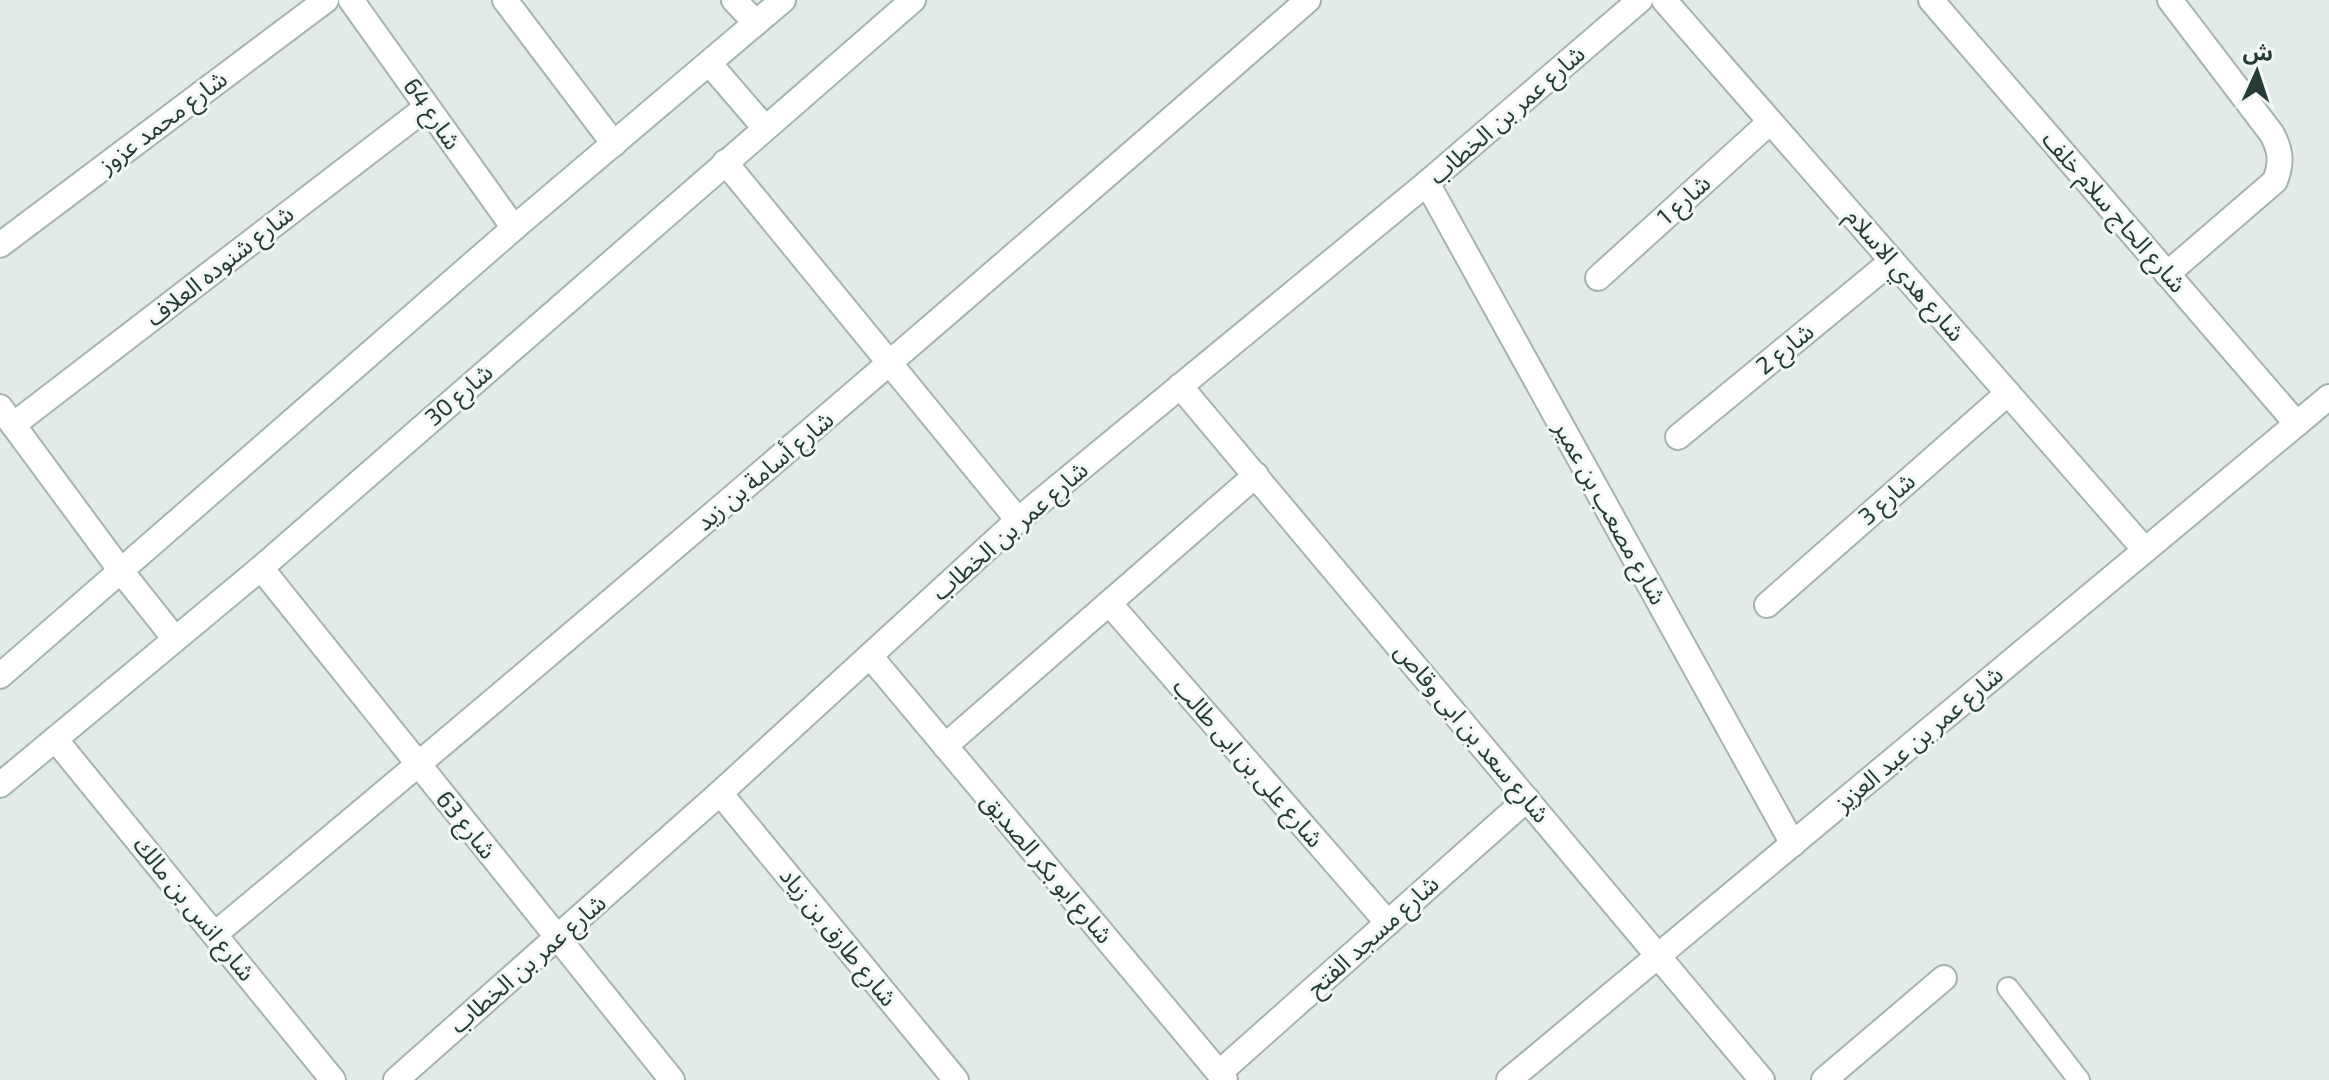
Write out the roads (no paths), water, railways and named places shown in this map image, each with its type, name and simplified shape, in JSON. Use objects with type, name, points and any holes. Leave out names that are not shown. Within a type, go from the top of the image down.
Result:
[{"type":"street","name":"شارع محمد عزوز","points":[[0,245],[326,0]]},
{"type":"street","name":"شارع 64","points":[[351,0],[514,228]]},
{"type":"street","points":[[505,0],[614,144]]},
{"type":"street","points":[[734,0],[756,23]]},
{"type":"street","points":[[0,676],[514,228],[783,0]]},
{"type":"street","name":"شارع 30","points":[[0,785],[261,568],[913,0]]},
{"type":"street","name":"شارع أسامة بن زيد","points":[[215,934],[890,365],[1308,0]]},
{"type":"street","name":"شارع عمر بن الخطاب","points":[[396,1080],[720,793],[1018,520],[1427,183],[1640,0]]},
{"type":"street","name":"شارع هدي الاسلام","points":[[1664,0],[2145,550]]},
{"type":"street","name":"شارع الحاج سلام خلف","points":[[1931,0],[2297,424]]},
{"type":"street","points":[[2167,274],[2275,181],[2281,165],[2280,149],[2272,134],[2170,0]]},
{"type":"street","points":[[709,63],[765,128]]},
{"type":"street","name":"شارع شنوده العلاف","points":[[7,416],[427,107]]},
{"type":"street","name":"شارع 1","points":[[1598,278],[1770,122]]},
{"type":"street","points":[[725,162],[1018,520]]},
{"type":"street","name":"شارع مصعب بن عمير","points":[[1427,183],[1793,844]]},
{"type":"street","name":"شارع 2","points":[[1678,437],[1892,261]]},
{"type":"street","name":"شارع سعد بن ابى وقاص","points":[[1180,386],[1762,1080]]},
{"type":"street","name":"شارع 3","points":[[1767,605],[2008,393]]},
{"type":"street","name":"شارع عمر بن عبد العزيز","points":[[1509,1080],[2329,397]]},
{"type":"street","points":[[7,416],[175,639]]},
{"type":"street","points":[[945,746],[1256,475]]},
{"type":"street","name":"شارع 63","points":[[261,568],[672,1080]]},
{"type":"street","name":"شارع على بن ابى طالب","points":[[1109,603],[1388,923]]},
{"type":"street","name":"شارع ابو بكر الصديق","points":[[870,656],[1222,1077]]},
{"type":"street","name":"شارع انس بن مالك","points":[[55,739],[333,1080]]},
{"type":"street","name":"شارع طارق بن زياد","points":[[720,793],[956,1080]]},
{"type":"street","name":"شارع مسجد الفتح","points":[[1222,1077],[1527,799]]},
{"type":"street","points":[[1824,1080],[1944,978]]},
{"type":"lane","points":[[2008,988],[2079,1080]]}]
